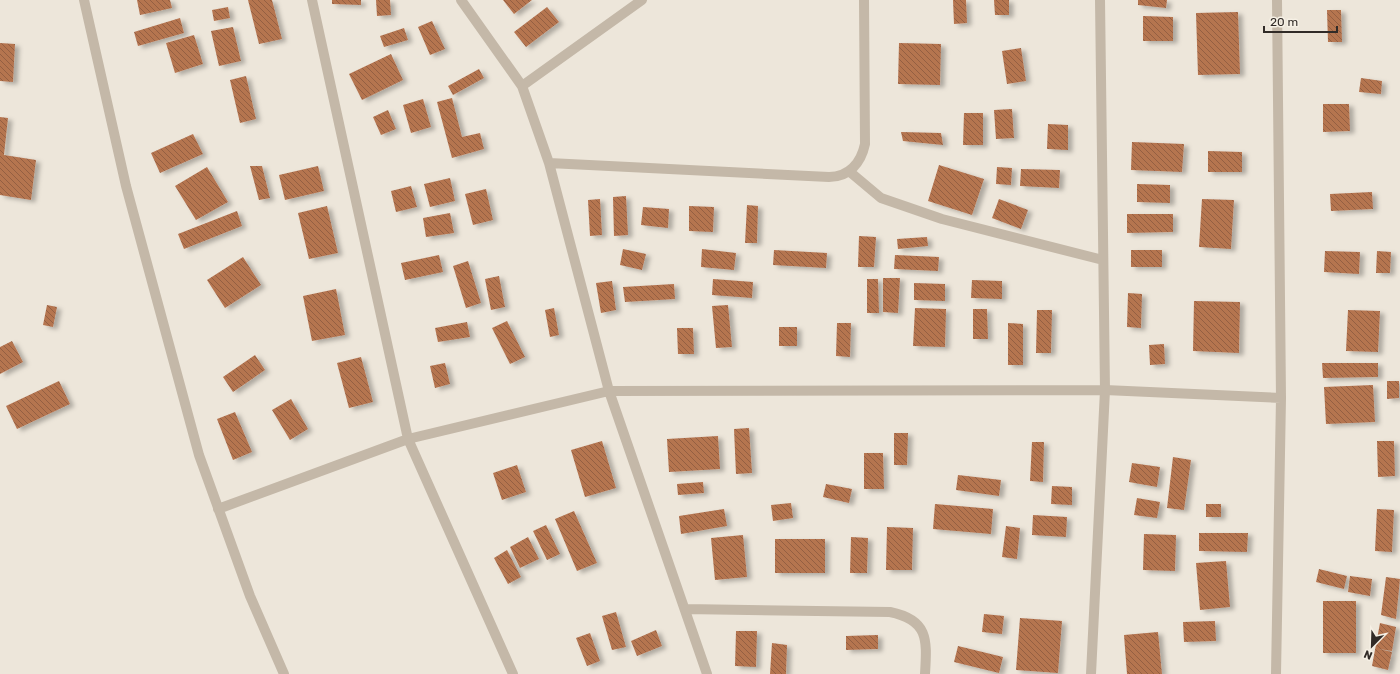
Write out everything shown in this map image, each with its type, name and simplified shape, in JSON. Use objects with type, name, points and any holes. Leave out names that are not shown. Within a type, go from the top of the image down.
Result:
[{"type":"street","points":[[84,0],[126,186],[177,379],[199,455],[250,596],[284,674]]},
{"type":"street","points":[[312,0],[408,438],[513,674]]},
{"type":"street","points":[[461,0],[522,86],[549,163],[609,390],[707,674]]},
{"type":"street","points":[[522,86],[642,0]]},
{"type":"street","points":[[549,163],[829,177],[837,177],[850,172],[860,160],[865,144],[864,0]]},
{"type":"street","points":[[1091,674],[1104,390],[1100,0]]},
{"type":"street","points":[[1276,674],[1281,398],[1277,0]]},
{"type":"street","points":[[850,172],[881,198],[942,219],[1103,260]]},
{"type":"street","points":[[218,510],[408,438],[609,390],[1104,390],[1281,398]]},
{"type":"street","points":[[685,608],[890,612],[904,615],[917,624],[926,638],[925,674]]},
{"type":"building","points":[[137,0],[170,0],[172,8],[140,15]]},
{"type":"building","points":[[248,0],[272,0],[282,39],[259,44]]},
{"type":"building","points":[[332,0],[361,0],[361,5],[332,4]]},
{"type":"building","points":[[376,0],[390,0],[391,15],[377,16]]},
{"type":"building","points":[[503,0],[532,0],[514,14]]},
{"type":"building","points":[[953,0],[966,0],[967,23],[954,24]]},
{"type":"building","points":[[994,0],[1009,0],[1009,15],[995,15]]},
{"type":"building","points":[[1138,0],[1167,0],[1166,8],[1138,5]]},
{"type":"building","points":[[228,7],[230,18],[214,21],[212,10]]},
{"type":"building","points":[[547,7],[559,22],[526,47],[514,32]]},
{"type":"building","points":[[1327,10],[1341,10],[1342,42],[1328,42]]},
{"type":"building","points":[[1238,12],[1240,74],[1198,75],[1196,13]]},
{"type":"building","points":[[1143,16],[1173,17],[1173,41],[1143,41]]},
{"type":"building","points":[[180,18],[184,33],[138,46],[134,32]]},
{"type":"building","points":[[432,21],[445,49],[430,55],[418,27]]},
{"type":"building","points":[[233,27],[241,61],[219,66],[211,31]]},
{"type":"building","points":[[404,28],[408,40],[384,47],[380,36]]},
{"type":"building","points":[[194,35],[203,64],[175,73],[166,43]]},
{"type":"building","points":[[0,43],[15,44],[13,82],[0,81]]},
{"type":"building","points":[[899,43],[941,44],[940,85],[898,84]]},
{"type":"building","points":[[1021,48],[1026,81],[1007,84],[1002,51]]},
{"type":"building","points":[[391,54],[403,80],[362,100],[349,74]]},
{"type":"building","points":[[479,69],[484,78],[453,95],[448,86]]},
{"type":"building","points":[[246,76],[256,119],[240,123],[230,80]]},
{"type":"building","points":[[1361,78],[1382,81],[1381,94],[1359,92]]},
{"type":"building","points":[[452,98],[462,137],[480,133],[484,149],[452,158],[437,102]]},
{"type":"building","points":[[423,99],[431,127],[411,133],[403,105]]},
{"type":"building","points":[[1323,104],[1349,104],[1350,131],[1323,132]]},
{"type":"building","points":[[1012,109],[1014,138],[996,139],[994,110]]},
{"type":"building","points":[[388,110],[396,129],[381,135],[373,117]]},
{"type":"building","points":[[964,113],[983,113],[983,145],[963,145]]},
{"type":"building","points":[[0,117],[8,118],[4,155],[36,160],[31,200],[0,195]]},
{"type":"building","points":[[1048,124],[1068,125],[1068,150],[1047,149]]},
{"type":"building","points":[[901,132],[941,133],[943,145],[903,141]]},
{"type":"building","points":[[193,134],[203,154],[160,173],[151,153]]},
{"type":"building","points":[[1132,142],[1184,144],[1182,172],[1131,170]]},
{"type":"building","points":[[1208,151],[1242,152],[1242,172],[1208,172]]},
{"type":"building","points":[[939,165],[984,179],[972,215],[928,201]]},
{"type":"building","points":[[250,166],[262,166],[270,198],[259,200]]},
{"type":"building","points":[[318,166],[324,191],[285,200],[279,175]]},
{"type":"building","points":[[207,167],[228,202],[196,220],[175,186]]},
{"type":"building","points":[[997,167],[1012,168],[1011,185],[996,184]]},
{"type":"building","points":[[1021,169],[1060,170],[1059,188],[1020,186]]},
{"type":"building","points":[[450,178],[455,201],[430,207],[424,184]]},
{"type":"building","points":[[1137,184],[1170,185],[1170,203],[1137,202]]},
{"type":"building","points":[[411,186],[417,207],[396,212],[391,191]]},
{"type":"building","points":[[486,189],[493,220],[473,225],[465,194]]},
{"type":"building","points":[[1372,192],[1373,209],[1331,211],[1330,194]]},
{"type":"building","points":[[626,196],[628,235],[614,236],[613,197]]},
{"type":"building","points":[[600,199],[602,235],[590,236],[588,200]]},
{"type":"building","points":[[999,199],[1028,210],[1021,229],[992,218]]},
{"type":"building","points":[[1202,199],[1234,200],[1231,249],[1199,247]]},
{"type":"building","points":[[747,205],[758,206],[757,243],[745,243]]},
{"type":"building","points":[[327,206],[338,253],[309,259],[298,213]]},
{"type":"building","points":[[689,206],[714,207],[713,232],[689,231]]},
{"type":"building","points":[[643,207],[669,209],[668,228],[641,225]]},
{"type":"building","points":[[237,211],[242,226],[184,249],[178,234]]},
{"type":"building","points":[[450,213],[454,233],[426,237],[423,218]]},
{"type":"building","points":[[1127,214],[1173,214],[1173,232],[1127,233]]},
{"type":"building","points":[[859,236],[876,237],[874,267],[858,267]]},
{"type":"building","points":[[927,237],[928,246],[898,249],[897,239]]},
{"type":"building","points":[[623,249],[646,254],[642,270],[620,265]]},
{"type":"building","points":[[702,249],[736,253],[734,270],[701,267]]},
{"type":"building","points":[[774,250],[827,253],[826,268],[773,265]]},
{"type":"building","points":[[1131,250],[1162,250],[1162,267],[1131,267]]},
{"type":"building","points":[[1325,251],[1360,252],[1359,274],[1324,272]]},
{"type":"building","points":[[1377,251],[1391,252],[1390,273],[1376,273]]},
{"type":"building","points":[[439,255],[443,272],[405,280],[401,263]]},
{"type":"building","points":[[895,255],[939,257],[938,271],[894,269]]},
{"type":"building","points":[[243,257],[261,285],[225,308],[207,280]]},
{"type":"building","points":[[468,261],[481,303],[466,308],[453,266]]},
{"type":"building","points":[[499,276],[505,307],[491,310],[485,279]]},
{"type":"building","points":[[883,278],[900,278],[898,313],[883,312]]},
{"type":"building","points":[[713,279],[753,282],[752,298],[712,295]]},
{"type":"building","points":[[867,279],[878,279],[879,313],[867,313]]},
{"type":"building","points":[[972,280],[1002,281],[1002,299],[971,298]]},
{"type":"building","points":[[612,281],[616,310],[601,313],[596,283]]},
{"type":"building","points":[[914,283],[945,284],[945,301],[914,300]]},
{"type":"building","points":[[674,284],[675,299],[625,302],[623,287]]},
{"type":"building","points":[[336,289],[345,335],[312,341],[303,296]]},
{"type":"building","points":[[1128,293],[1142,294],[1141,328],[1127,327]]},
{"type":"building","points":[[1194,301],[1240,302],[1239,353],[1193,351]]},
{"type":"building","points":[[47,305],[57,307],[53,327],[43,325]]},
{"type":"building","points":[[728,305],[732,347],[716,348],[712,306]]},
{"type":"building","points":[[554,308],[559,335],[550,337],[545,310]]},
{"type":"building","points":[[915,308],[946,309],[945,347],[913,346]]},
{"type":"building","points":[[973,309],[987,309],[988,339],[973,339]]},
{"type":"building","points":[[1037,310],[1052,310],[1051,353],[1036,353]]},
{"type":"building","points":[[1348,310],[1380,311],[1378,352],[1346,351]]},
{"type":"building","points":[[507,321],[525,357],[510,364],[492,328]]},
{"type":"building","points":[[467,322],[470,337],[438,342],[435,328]]},
{"type":"building","points":[[837,323],[851,323],[850,357],[836,356]]},
{"type":"building","points":[[1008,323],[1023,324],[1023,365],[1008,365]]},
{"type":"building","points":[[779,327],[797,327],[797,346],[779,346]]},
{"type":"building","points":[[677,328],[693,328],[694,354],[678,354]]},
{"type":"building","points":[[12,341],[23,362],[0,374],[0,347]]},
{"type":"building","points":[[1164,344],[1165,364],[1150,365],[1149,345]]},
{"type":"building","points":[[255,355],[265,370],[233,392],[223,377]]},
{"type":"building","points":[[361,357],[373,402],[349,408],[337,363]]},
{"type":"building","points":[[445,363],[450,384],[435,388],[430,366]]},
{"type":"building","points":[[1322,363],[1378,363],[1378,377],[1323,378]]},
{"type":"building","points":[[59,381],[70,404],[17,429],[6,406]]},
{"type":"building","points":[[1387,381],[1399,381],[1399,398],[1387,399]]},
{"type":"building","points":[[1373,385],[1375,422],[1326,424],[1324,387]]},
{"type":"building","points":[[291,399],[308,429],[290,440],[272,410]]},
{"type":"building","points":[[235,412],[252,452],[233,460],[217,419]]},
{"type":"building","points":[[749,428],[752,473],[736,474],[734,429]]},
{"type":"building","points":[[894,433],[908,433],[907,465],[894,465]]},
{"type":"building","points":[[718,436],[720,469],[669,472],[667,439]]},
{"type":"building","points":[[602,441],[616,488],[585,497],[571,450]]},
{"type":"building","points":[[1377,441],[1394,441],[1395,476],[1378,477]]},
{"type":"building","points":[[1032,442],[1044,442],[1043,482],[1030,481]]},
{"type":"building","points":[[864,453],[883,453],[884,489],[864,489]]},
{"type":"building","points":[[1173,457],[1191,460],[1184,510],[1167,508]]},
{"type":"building","points":[[1132,463],[1160,467],[1157,487],[1129,482]]},
{"type":"building","points":[[517,465],[526,492],[502,500],[493,473]]},
{"type":"building","points":[[958,475],[1001,480],[999,496],[956,490]]},
{"type":"building","points":[[703,482],[704,493],[678,495],[677,484]]},
{"type":"building","points":[[826,484],[852,489],[849,503],[823,497]]},
{"type":"building","points":[[1052,486],[1072,487],[1072,505],[1051,504]]},
{"type":"building","points":[[1137,498],[1160,502],[1157,518],[1134,515]]},
{"type":"building","points":[[791,503],[793,518],[773,521],[771,505]]},
{"type":"building","points":[[935,504],[993,509],[991,534],[933,529]]},
{"type":"building","points":[[1206,504],[1221,504],[1221,517],[1206,517]]},
{"type":"building","points":[[724,509],[727,526],[681,534],[679,516]]},
{"type":"building","points":[[1377,509],[1394,510],[1392,552],[1375,551]]},
{"type":"building","points":[[574,511],[597,563],[577,571],[555,519]]},
{"type":"building","points":[[1033,515],[1067,517],[1066,537],[1032,535]]},
{"type":"building","points":[[546,525],[560,554],[547,560],[533,531]]},
{"type":"building","points":[[1006,526],[1020,528],[1017,559],[1002,557]]},
{"type":"building","points":[[887,527],[913,528],[912,570],[886,570]]},
{"type":"building","points":[[1199,533],[1248,533],[1247,552],[1199,551]]},
{"type":"building","points":[[1144,534],[1176,535],[1175,571],[1143,570]]},
{"type":"building","points":[[743,535],[747,577],[715,580],[711,538]]},
{"type":"building","points":[[528,537],[539,559],[520,568],[510,547]]},
{"type":"building","points":[[851,537],[868,538],[867,573],[850,573]]},
{"type":"building","points":[[775,539],[825,539],[825,573],[775,573]]},
{"type":"building","points":[[507,550],[521,577],[508,584],[494,558]]},
{"type":"building","points":[[1226,561],[1230,607],[1200,610],[1196,563]]},
{"type":"building","points":[[1319,569],[1347,576],[1344,589],[1316,582]]},
{"type":"building","points":[[1350,576],[1372,579],[1370,596],[1348,592]]},
{"type":"building","points":[[1386,577],[1400,579],[1396,619],[1381,615]]},
{"type":"building","points":[[1323,601],[1356,601],[1356,653],[1323,653]]},
{"type":"building","points":[[616,612],[626,647],[612,650],[602,616]]},
{"type":"building","points":[[984,614],[1004,616],[1002,634],[982,632]]},
{"type":"building","points":[[1020,618],[1062,621],[1058,673],[1016,670]]},
{"type":"building","points":[[1215,621],[1216,641],[1184,642],[1183,622]]},
{"type":"building","points":[[1380,623],[1396,627],[1392,651],[1379,649],[1392,652],[1388,670],[1372,666]]},
{"type":"building","points":[[656,630],[662,646],[637,656],[631,641]]},
{"type":"building","points":[[736,631],[757,631],[756,667],[735,666]]},
{"type":"building","points":[[1158,632],[1162,674],[1127,674],[1124,635]]},
{"type":"building","points":[[590,633],[600,661],[587,666],[576,638]]},
{"type":"building","points":[[878,635],[878,649],[846,650],[846,636]]},
{"type":"building","points":[[772,643],[787,645],[786,674],[770,674]]},
{"type":"building","points":[[958,646],[1003,657],[999,673],[954,662]]}]
